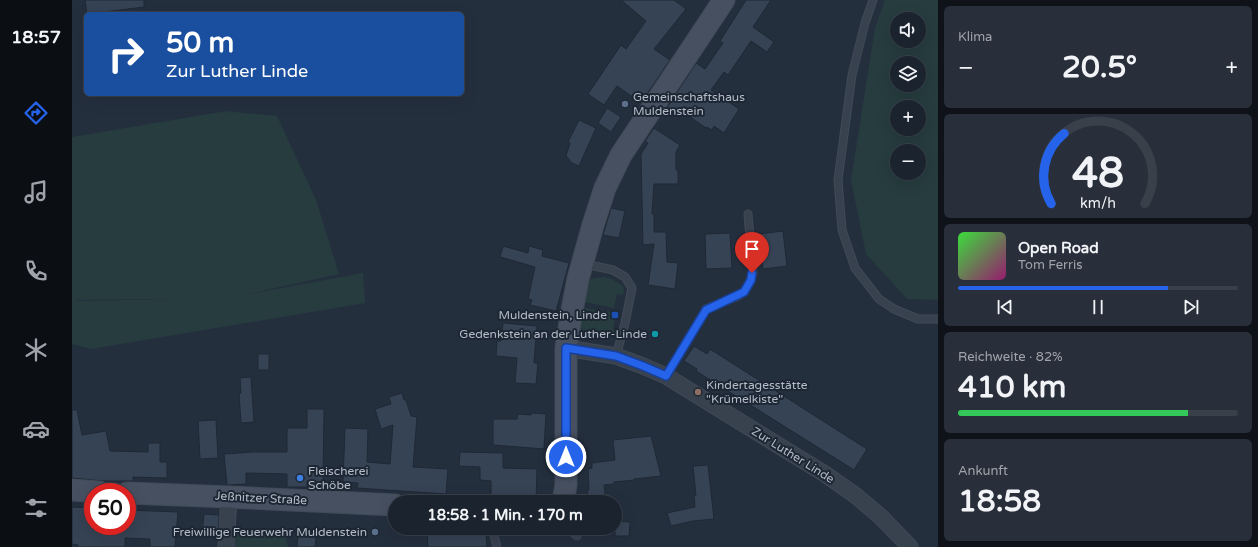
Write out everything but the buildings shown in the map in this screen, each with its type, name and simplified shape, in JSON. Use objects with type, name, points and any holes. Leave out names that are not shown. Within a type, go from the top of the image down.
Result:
[{"type":"main road","points":[[564,495],[566,486],[566,348],[581,263],[592,225],[605,188],[621,155],[724,0]]},
{"type":"main road","points":[[72,490],[84,491]]},
{"type":"main road","name":"Jeßnitzer Straße","points":[[136,493],[388,505]]},
{"type":"street","name":"Zur Luther Linde","points":[[566,348],[616,356],[666,376],[825,474],[855,495],[881,517],[910,547]]},
{"type":"street","points":[[226,547],[229,497]]},
{"type":"lane","points":[[873,0],[865,23],[852,75],[838,180],[842,230],[855,268],[879,299],[894,309],[918,319],[938,319]]},
{"type":"lane","points":[[666,376],[706,310],[738,296],[744,292],[748,286],[752,273],[748,214]]},
{"type":"lane","points":[[581,263],[613,270],[625,276],[632,288],[626,323],[616,356]]},
{"type":"lane","points":[[494,535],[497,547]]},
{"type":"green space","points":[[885,0],[938,0],[938,300],[907,299],[866,254],[851,180],[875,28]]},
{"type":"green space","points":[[226,111],[277,116],[316,200],[339,274],[248,294],[363,273],[365,303],[91,349],[72,344],[72,137]],"holes":[[[170,299],[79,301],[76,300]]]},
{"type":"green space","points":[[604,277],[612,279],[623,286],[623,295],[617,294],[614,308],[580,301],[589,280]]},
{"type":"green space","points":[[579,307],[616,313],[613,330],[618,331],[615,335],[605,339],[595,338],[585,333],[579,324]]},
{"type":"green space","points":[[236,530],[285,534],[288,547],[235,547]]},
{"type":"place","name":"Gemeinschaftshaus Muldenstein","points":[[625,104]]},
{"type":"place","name":"Muldenstein, Linde","points":[[615,315]]},
{"type":"place","name":"Gedenkstein an der Luther-Linde","points":[[655,334]]},
{"type":"place","name":"Kindertagesstätte \"Krümelkiste\"","points":[[698,392]]},
{"type":"place","name":"Fleischerei Schöbe","points":[[300,478]]},
{"type":"place","name":"Freiwillige Feuerwehr Muldenstein","points":[[375,532]]},
{"type":"route","points":[[566,457],[566,348],[616,356],[666,376],[706,310],[744,292],[751,280],[752,273]]}]
